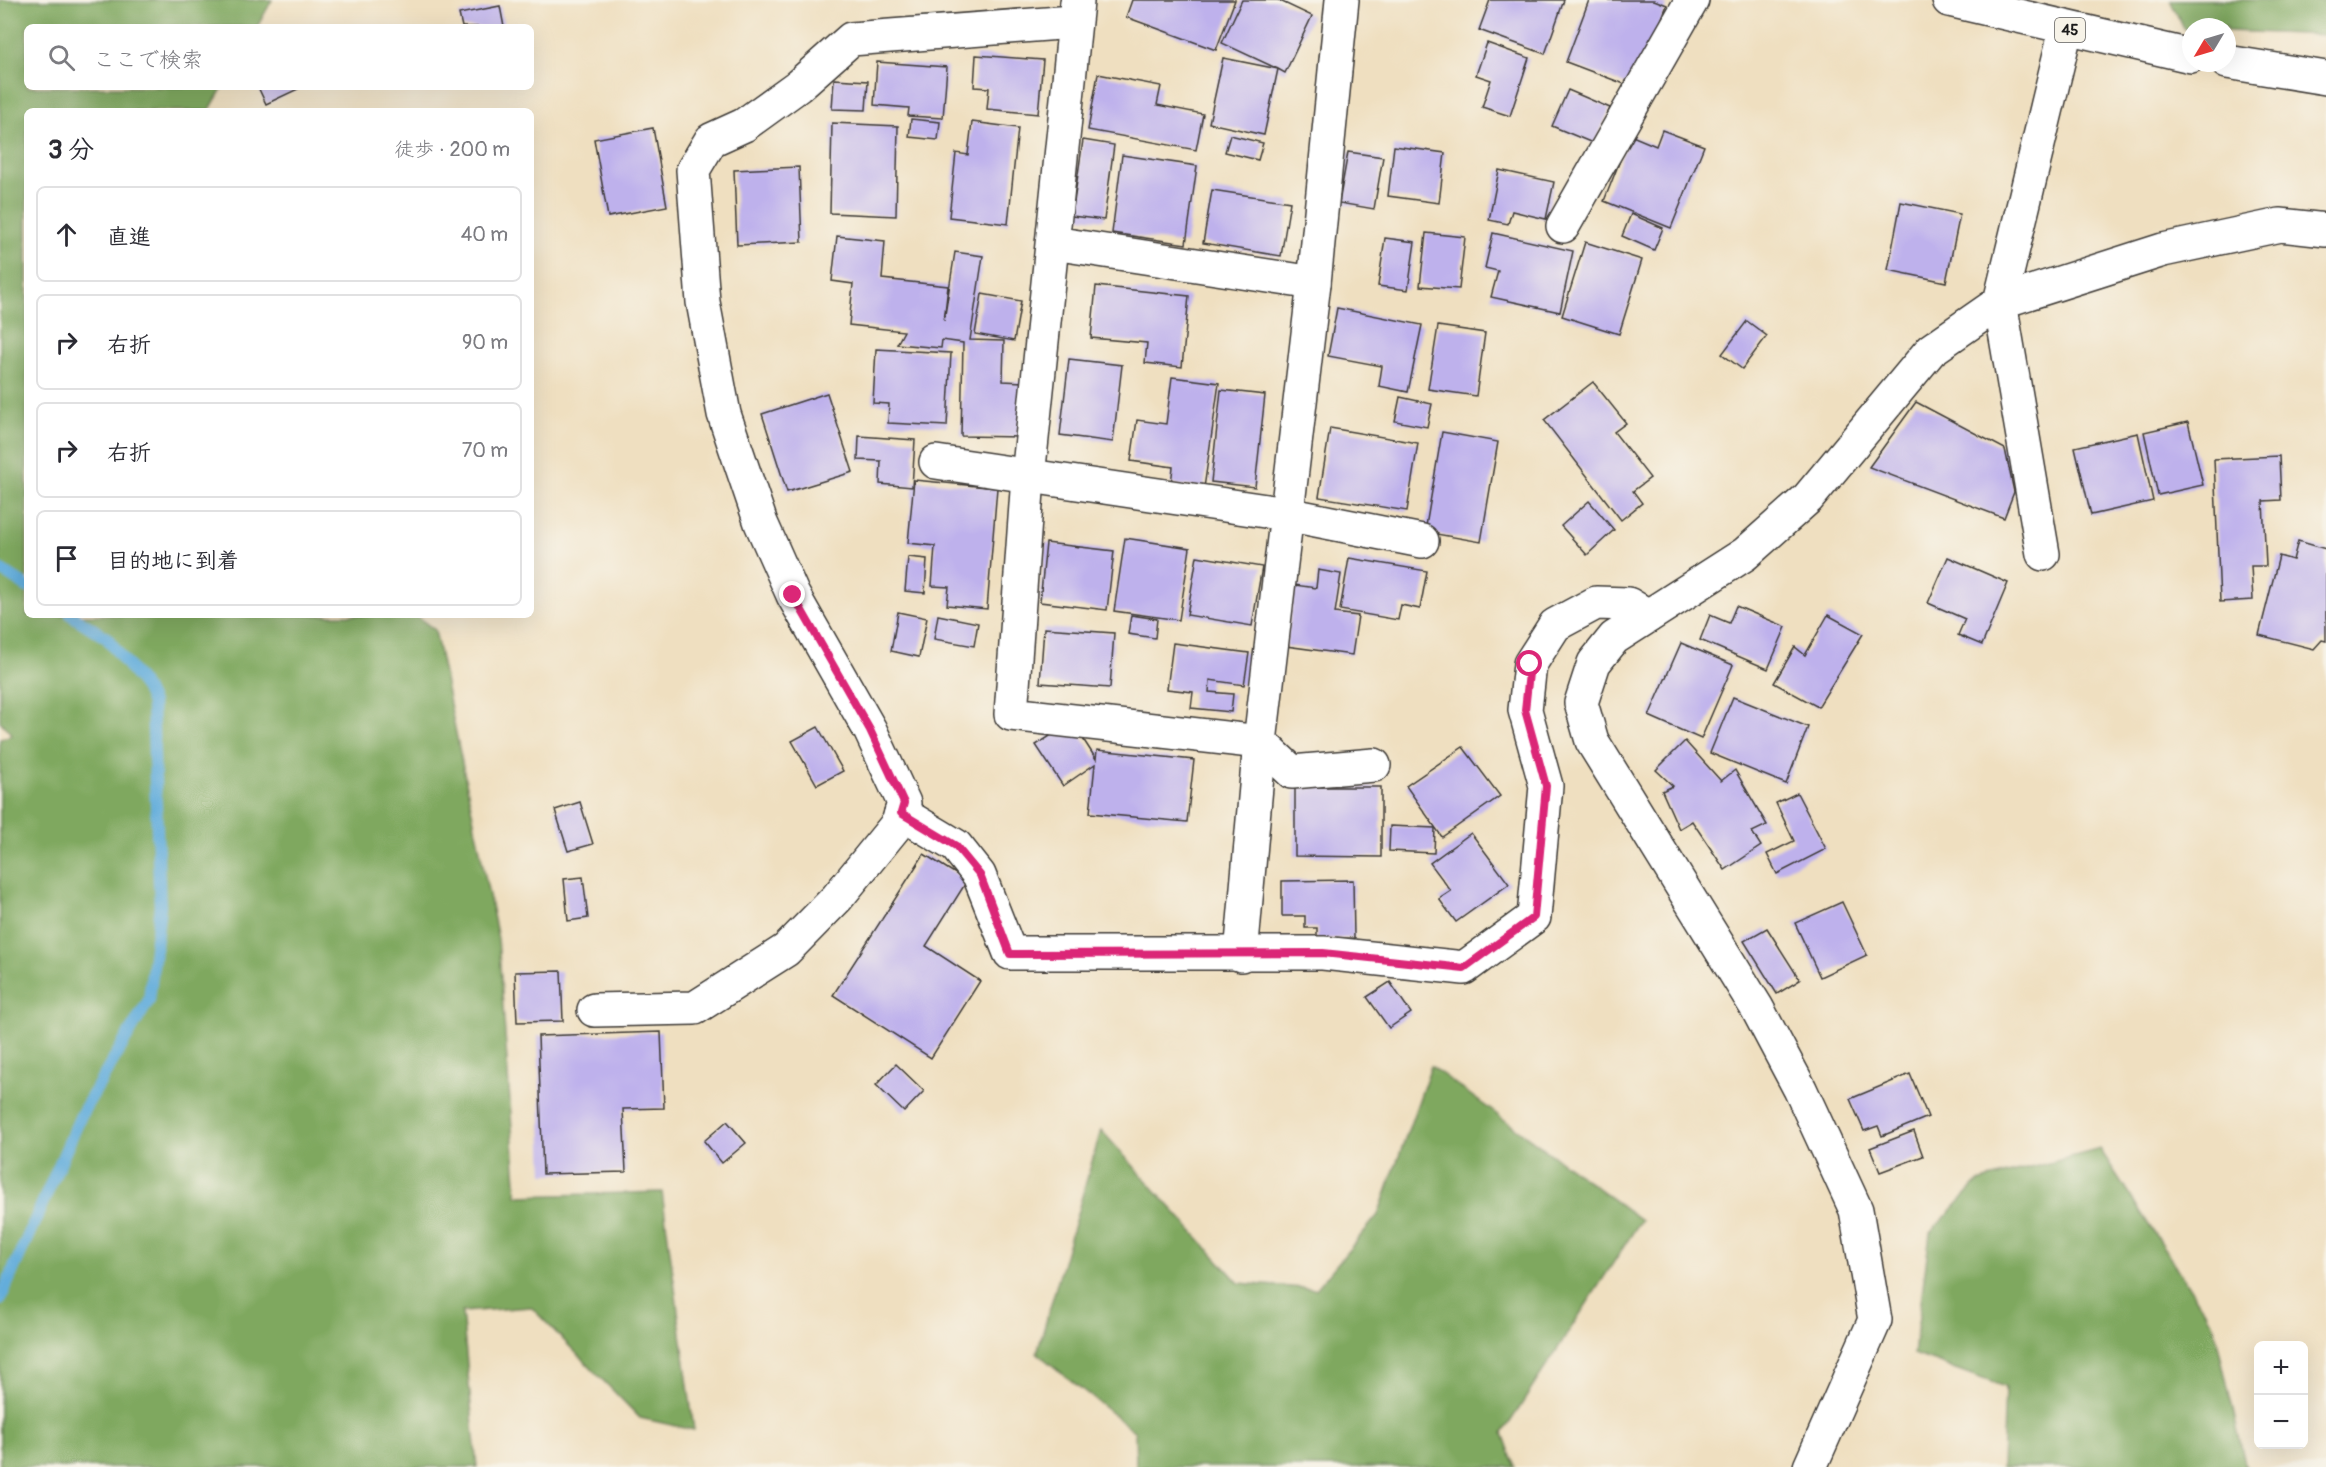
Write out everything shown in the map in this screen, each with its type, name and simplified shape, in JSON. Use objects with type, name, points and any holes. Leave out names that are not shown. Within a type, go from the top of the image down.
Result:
[{"type":"main road","points":[[1241,955],[1260,742],[1314,283],[1342,0]]},
{"type":"main road","points":[[1563,226],[1692,0]]},
{"type":"main road","name":"45","points":[[1949,0],[2066,29],[2182,54]]},
{"type":"main road","points":[[594,1010],[695,1008],[786,950],[837,898],[898,824],[904,803],[870,730],[793,595],[761,524],[724,414],[703,302],[693,170],[711,140],[744,125],[798,86],[851,39],[1075,11],[1028,477],[1011,714],[1260,742],[1292,772],[1374,765]]},
{"type":"main road","points":[[2043,554],[2000,302],[2066,29]]},
{"type":"main road","points":[[2236,63],[2326,78]]},
{"type":"main road","points":[[1810,1467],[1875,1320],[1856,1210],[1800,1089],[1757,1008],[1592,741],[1581,703],[1594,663],[1614,638],[1745,554],[1808,498],[1931,350],[2000,302],[2163,250],[2280,225],[2326,230]]},
{"type":"main road","points":[[1053,243],[1314,283]]},
{"type":"main road","points":[[936,462],[1286,514],[1422,541]]},
{"type":"main road","points":[[901,813],[956,846],[980,875],[1010,954],[1323,953],[1464,968],[1534,917],[1546,786],[1525,710],[1530,664],[1555,625],[1596,603],[1628,604],[1648,616]]},
{"type":"green space","points":[[0,0],[272,0],[259,24],[24,24],[24,90],[221,90],[211,108],[24,108],[24,618],[419,618],[435,630],[498,939],[517,1196],[662,1192],[694,1430],[640,1418],[531,1307],[462,1312],[477,1467],[0,1467],[0,739],[12,735],[0,721]]},
{"type":"green space","points":[[2170,0],[2326,0],[2326,35],[2236,31],[2236,18],[2182,18],[2182,25]]},
{"type":"green space","points":[[1431,1066],[1641,1220],[1503,1433],[1515,1467],[1136,1467],[1135,1432],[1037,1353],[1101,1130],[1239,1283],[1316,1289],[1378,1215]]},
{"type":"green space","points":[[2100,1149],[2214,1326],[2246,1467],[2002,1467],[2005,1387],[1914,1354],[1930,1233],[1978,1182]]},
{"type":"building","points":[[1132,0],[1235,0],[1216,50],[1126,17]]},
{"type":"building","points":[[1242,0],[1278,0],[1312,16],[1285,73],[1222,43]]},
{"type":"building","points":[[1490,0],[1564,0],[1545,54],[1479,30]]},
{"type":"building","points":[[1589,0],[1654,0],[1667,5],[1635,88],[1566,62]]},
{"type":"building","points":[[500,6],[503,24],[461,24],[459,14]]},
{"type":"building","points":[[1487,43],[1529,58],[1510,116],[1482,107],[1491,80],[1476,75]]},
{"type":"building","points":[[976,55],[1043,60],[1038,114],[987,109],[989,88],[974,87]]},
{"type":"building","points":[[1223,58],[1278,69],[1264,135],[1209,123]]},
{"type":"building","points":[[877,62],[947,67],[943,118],[908,116],[909,108],[874,105]]},
{"type":"building","points":[[1098,74],[1161,86],[1157,105],[1203,114],[1196,150],[1088,130]]},
{"type":"building","points":[[834,79],[868,81],[866,110],[832,109]]},
{"type":"building","points":[[259,90],[296,90],[266,104]]},
{"type":"building","points":[[1568,90],[1610,108],[1595,144],[1552,126]]},
{"type":"building","points":[[911,119],[940,122],[938,140],[909,137]]},
{"type":"building","points":[[972,122],[1018,128],[1008,224],[949,217],[956,153],[968,155]]},
{"type":"building","points":[[832,123],[898,126],[896,216],[830,213]]},
{"type":"building","points":[[653,128],[667,206],[608,217],[594,139]]},
{"type":"building","points":[[1662,130],[1704,146],[1671,228],[1604,201],[1630,135],[1656,146]]},
{"type":"building","points":[[1230,135],[1263,143],[1258,160],[1225,152]]},
{"type":"building","points":[[1083,140],[1114,145],[1104,220],[1072,216]]},
{"type":"building","points":[[1394,146],[1445,153],[1439,203],[1388,196]]},
{"type":"building","points":[[1348,152],[1383,157],[1374,209],[1339,203]]},
{"type":"building","points":[[1122,155],[1197,166],[1186,244],[1112,233]]},
{"type":"building","points":[[799,167],[802,242],[737,245],[734,170]]},
{"type":"building","points":[[1499,170],[1554,182],[1546,219],[1512,211],[1508,224],[1489,220]]},
{"type":"building","points":[[1212,190],[1290,202],[1281,256],[1203,243]]},
{"type":"building","points":[[1901,202],[1960,214],[1946,282],[1888,270]]},
{"type":"building","points":[[1631,214],[1663,228],[1654,250],[1622,236]]},
{"type":"building","points":[[1426,233],[1465,237],[1459,289],[1420,286]]},
{"type":"building","points":[[1493,233],[1573,251],[1560,312],[1491,297],[1498,271],[1485,268]]},
{"type":"building","points":[[837,236],[885,241],[882,279],[948,286],[944,321],[955,252],[983,256],[970,340],[1004,341],[1003,381],[1023,382],[1022,437],[961,436],[963,343],[942,340],[941,348],[897,344],[904,331],[849,325],[853,284],[832,281]]},
{"type":"building","points":[[1385,238],[1415,242],[1408,290],[1378,286]]},
{"type":"building","points":[[1585,242],[1642,260],[1619,334],[1562,316]]},
{"type":"building","points":[[1096,286],[1189,296],[1182,367],[1145,363],[1147,343],[1091,338]]},
{"type":"building","points":[[982,294],[1021,301],[1014,341],[975,334]]},
{"type":"building","points":[[1337,308],[1422,325],[1408,392],[1379,386],[1382,366],[1328,356]]},
{"type":"building","points":[[1747,321],[1767,336],[1742,369],[1722,354]]},
{"type":"building","points":[[1438,326],[1485,333],[1476,396],[1428,389]]},
{"type":"building","points":[[876,349],[951,353],[947,426],[888,423],[889,404],[873,403]]},
{"type":"building","points":[[1069,359],[1122,365],[1113,442],[1060,435]]},
{"type":"building","points":[[1172,377],[1219,383],[1204,488],[1171,484],[1173,467],[1131,461],[1137,420],[1166,424]]},
{"type":"building","points":[[1593,382],[1626,423],[1614,432],[1650,478],[1633,491],[1642,503],[1621,520],[1544,420]]},
{"type":"building","points":[[1221,390],[1265,395],[1255,487],[1211,482]]},
{"type":"building","points":[[827,393],[853,472],[787,492],[762,414]]},
{"type":"building","points":[[1400,397],[1432,404],[1427,427],[1395,421]]},
{"type":"building","points":[[1916,402],[2005,449],[2014,492],[2004,518],[1869,467]]},
{"type":"building","points":[[2188,422],[2203,485],[2158,495],[2144,432]]},
{"type":"building","points":[[1330,428],[1418,443],[1407,511],[1319,497]]},
{"type":"building","points":[[1442,432],[1498,442],[1481,542],[1425,532]]},
{"type":"building","points":[[2138,433],[2153,501],[2091,515],[2075,447]]},
{"type":"building","points":[[859,436],[915,440],[912,487],[880,484],[881,461],[858,460]]},
{"type":"building","points":[[2279,456],[2281,500],[2263,501],[2266,566],[2251,566],[2253,600],[2220,602],[2214,459]]},
{"type":"building","points":[[914,480],[997,488],[987,609],[947,605],[949,587],[932,586],[935,546],[908,543]]},
{"type":"building","points":[[1589,501],[1614,530],[1587,555],[1561,526]]},
{"type":"building","points":[[1125,538],[1190,548],[1179,620],[1114,611]]},
{"type":"building","points":[[2298,541],[2326,549],[2326,641],[2322,640],[2314,649],[2259,635],[2279,556],[2293,560]]},
{"type":"building","points":[[1046,543],[1114,551],[1107,610],[1040,602]]},
{"type":"building","points":[[1197,556],[1262,567],[1252,626],[1187,615]]},
{"type":"building","points":[[908,557],[927,559],[925,593],[905,591]]},
{"type":"building","points":[[1948,557],[2008,583],[1982,645],[1958,635],[1965,619],[1928,603]]},
{"type":"building","points":[[1349,558],[1427,571],[1420,609],[1401,605],[1398,620],[1340,610]]},
{"type":"building","points":[[1318,570],[1341,574],[1335,613],[1358,616],[1352,655],[1286,646],[1295,585],[1316,588]]},
{"type":"building","points":[[1736,606],[1786,627],[1768,669],[1700,640],[1710,615],[1729,623]]},
{"type":"building","points":[[898,612],[927,618],[919,657],[891,651]]},
{"type":"building","points":[[938,615],[978,623],[974,646],[934,639]]},
{"type":"building","points":[[1131,615],[1157,619],[1155,638],[1128,634]]},
{"type":"building","points":[[1828,615],[1863,634],[1818,707],[1774,683],[1795,647],[1805,655]]},
{"type":"building","points":[[1044,628],[1114,633],[1110,688],[1040,683]]},
{"type":"building","points":[[1173,643],[1249,653],[1244,685],[1210,680],[1209,692],[1233,694],[1231,712],[1191,708],[1193,692],[1167,689]]},
{"type":"building","points":[[1681,643],[1733,665],[1701,739],[1649,716]]},
{"type":"building","points":[[1733,697],[1808,727],[1786,784],[1710,753]]},
{"type":"building","points":[[1072,722],[1096,759],[1097,750],[1194,760],[1187,822],[1090,813],[1095,764],[1063,786],[1036,745]]},
{"type":"building","points":[[818,727],[843,771],[817,785],[792,741]]},
{"type":"building","points":[[1685,741],[1721,781],[1735,770],[1767,825],[1752,832],[1761,846],[1725,870],[1692,821],[1679,829],[1662,791],[1673,786],[1656,770]]},
{"type":"building","points":[[1463,747],[1500,796],[1442,837],[1406,786]]},
{"type":"building","points":[[1295,787],[1381,787],[1381,857],[1295,856]]},
{"type":"building","points":[[1797,793],[1826,849],[1777,874],[1767,854],[1794,841],[1776,803]]},
{"type":"building","points":[[580,802],[593,844],[568,851],[555,810]]},
{"type":"building","points":[[1390,826],[1435,828],[1434,853],[1389,851]]},
{"type":"building","points":[[1471,833],[1509,884],[1456,922],[1439,899],[1451,891],[1430,863]]},
{"type":"building","points":[[924,854],[967,881],[926,946],[980,981],[931,1058],[833,995]]},
{"type":"building","points":[[583,877],[588,918],[568,921],[564,879]]},
{"type":"building","points":[[1353,880],[1354,938],[1317,939],[1317,928],[1305,928],[1305,916],[1282,916],[1282,881]]},
{"type":"building","points":[[1842,902],[1867,955],[1820,977],[1795,923]]},
{"type":"building","points":[[1767,928],[1800,980],[1777,994],[1744,941]]},
{"type":"building","points":[[561,971],[563,1021],[517,1022],[515,972]]},
{"type":"building","points":[[1390,982],[1411,1013],[1389,1028],[1367,997]]},
{"type":"building","points":[[661,1032],[664,1108],[623,1109],[626,1172],[543,1174],[538,1036]]},
{"type":"building","points":[[896,1064],[924,1091],[904,1112],[876,1085]]},
{"type":"building","points":[[1910,1074],[1928,1117],[1882,1136],[1878,1126],[1864,1131],[1850,1099]]},
{"type":"building","points":[[727,1121],[746,1143],[722,1163],[704,1141]]},
{"type":"building","points":[[1914,1131],[1923,1156],[1880,1172],[1870,1148]]},
{"type":"waterway","points":[[0,569],[24,585]]},
{"type":"waterway","points":[[0,1300],[82,1113],[149,1000],[160,906],[152,703],[145,688],[107,638],[76,618]]},
{"type":"route","points":[[793,595],[870,730],[904,803],[901,813],[956,846],[980,875],[1010,954],[1323,953],[1464,968],[1534,917],[1546,786],[1525,710],[1530,664]]}]
